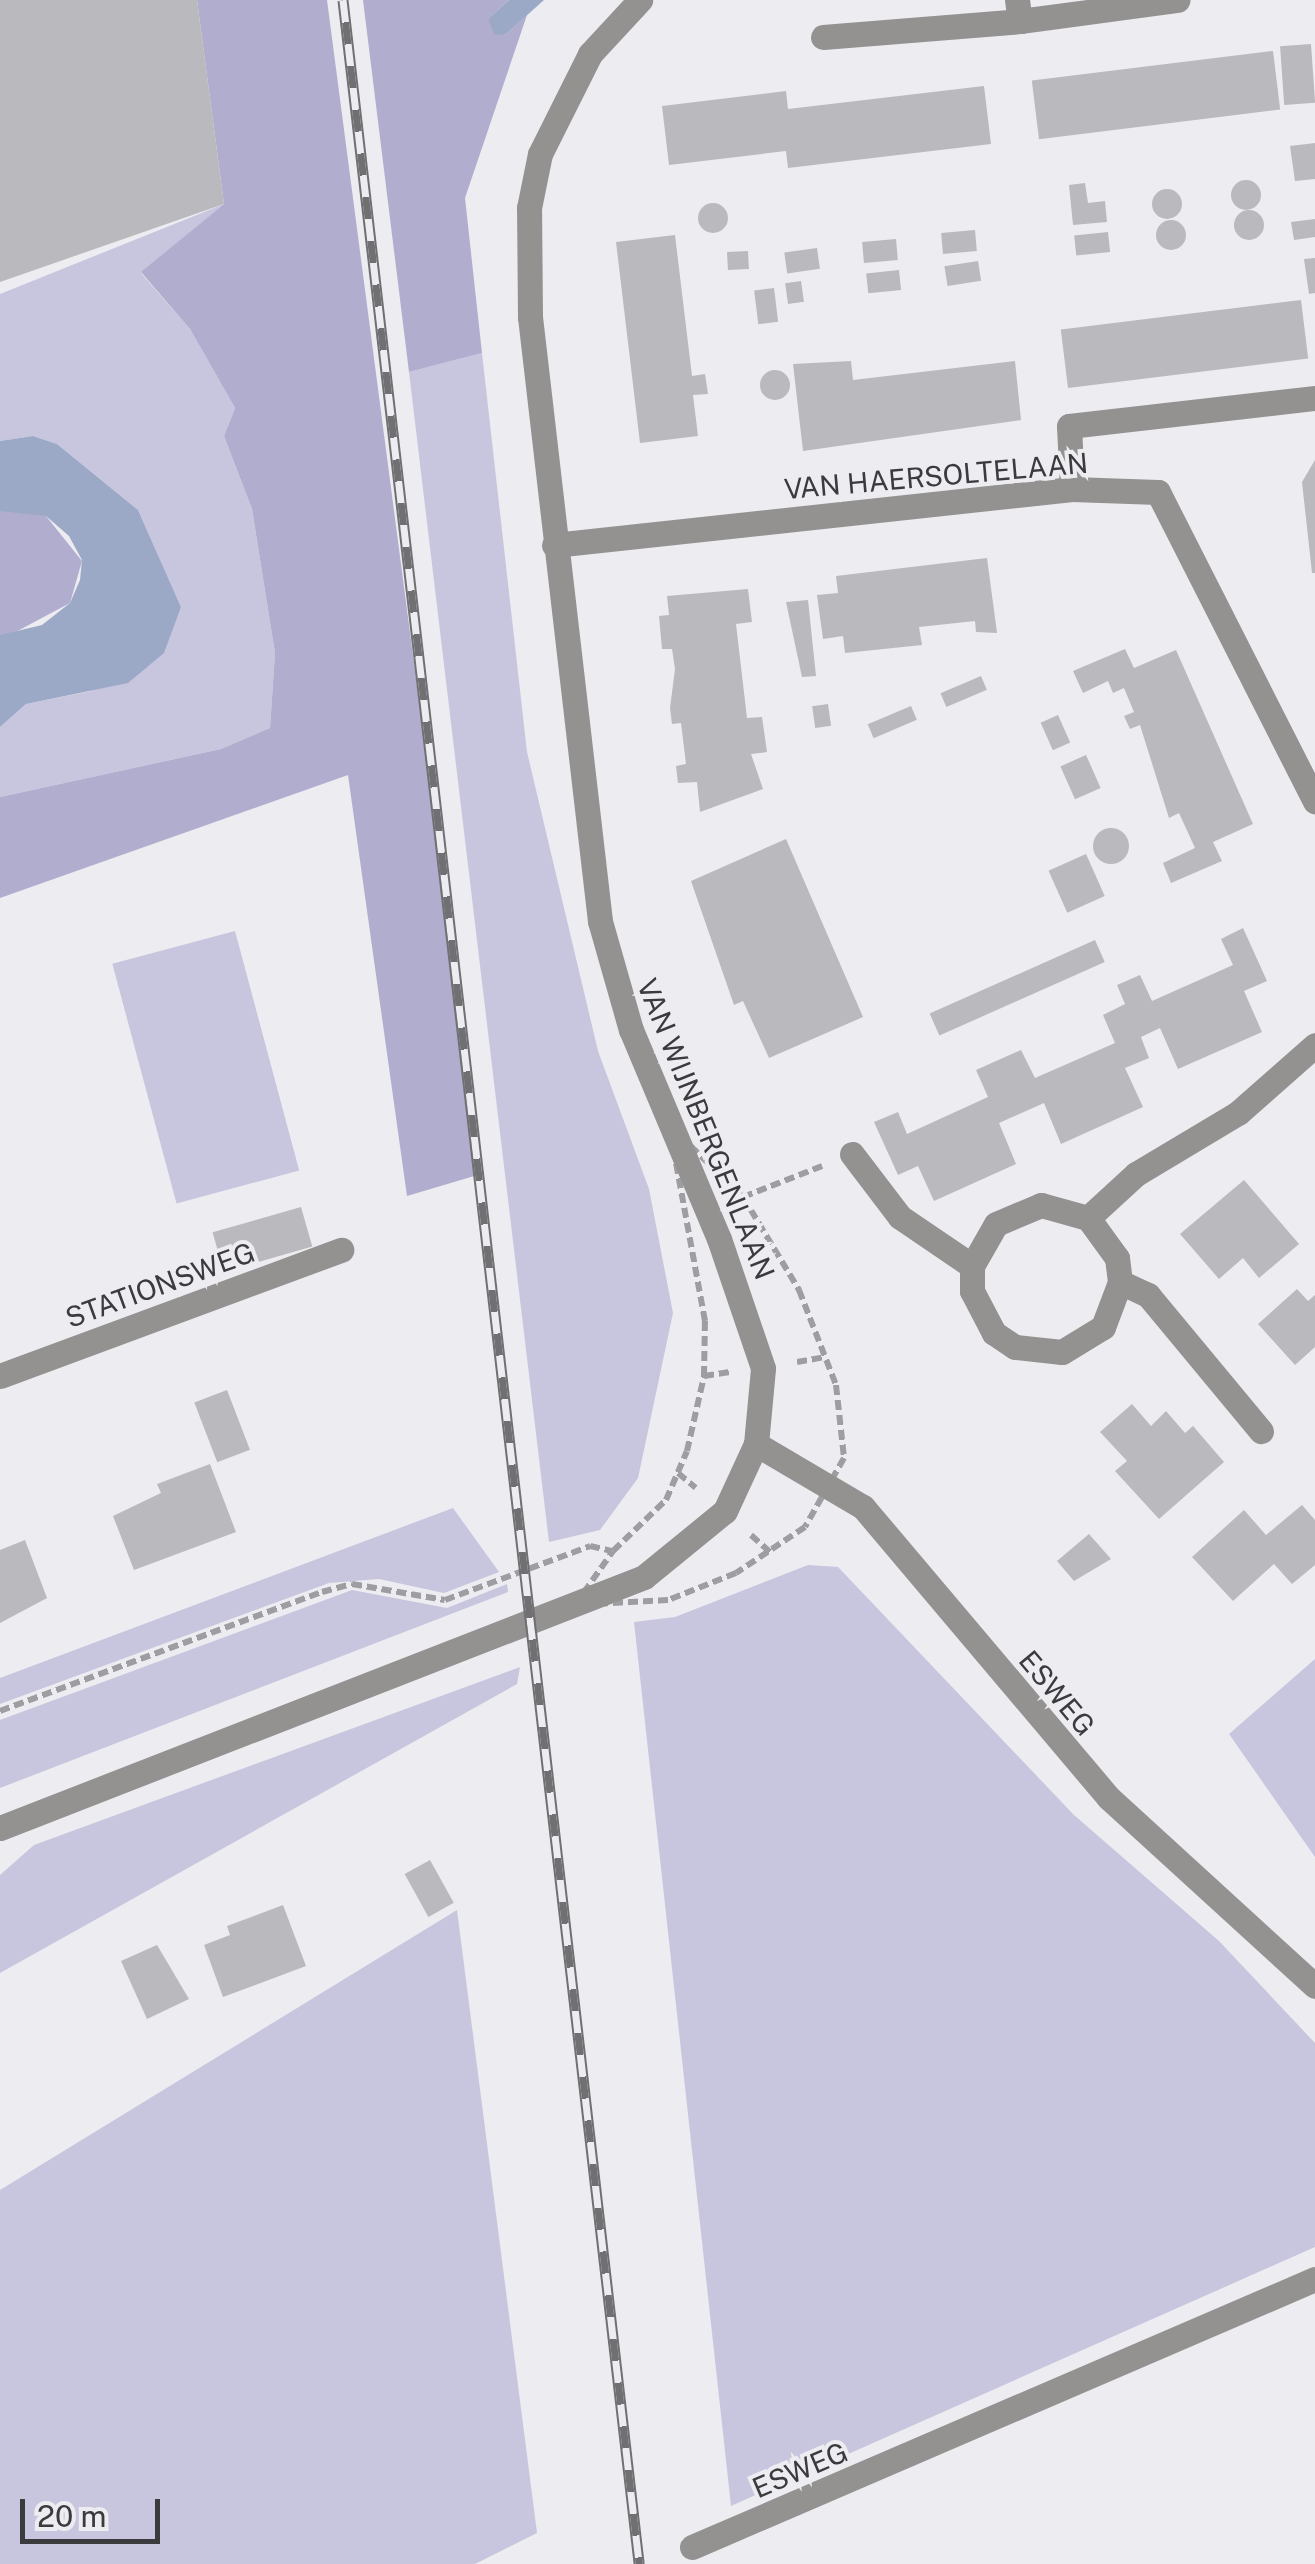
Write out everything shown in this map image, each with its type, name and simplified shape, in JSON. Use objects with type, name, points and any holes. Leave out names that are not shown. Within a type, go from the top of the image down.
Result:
[{"type":"street","name":"VAN WIJNBERGENLAAN","points":[[0,1828],[644,1578],[725,1512],[756,1444],[762,1368],[608,954],[554,546],[530,317],[529,208],[563,99],[640,0]]},
{"type":"street","points":[[823,36],[1019,10],[1178,0]]},
{"type":"street","points":[[1072,488],[1069,426],[1315,398]]},
{"type":"street","name":"VAN HAERSOLTELAAN","points":[[554,546],[1072,488],[1158,492],[1315,801]]},
{"type":"street","points":[[1088,1218],[1136,1174],[1238,1113],[1315,1045]]},
{"type":"street","points":[[852,1154],[900,1218],[972,1266]]},
{"type":"street","points":[[1041,1205],[1088,1218],[1117,1258],[1120,1282],[1115,1306],[1094,1335],[1062,1352],[1038,1353],[1014,1347],[987,1324],[972,1291],[972,1266],[996,1224],[1018,1210],[1041,1205]]},
{"type":"street","name":"STATIONSWEG","points":[[0,1376],[341,1250]]},
{"type":"street","points":[[1120,1282],[1148,1294],[1261,1430]]},
{"type":"street","name":"ESWEG","points":[[756,1444],[863,1507],[1108,1798],[1315,1986]]},
{"type":"street","name":"ESWEG","points":[[692,2547],[1315,2279]]},
{"type":"path","name":"VAN WIJNBERGENLAAN","points":[[825,1358],[799,1290],[744,1198],[852,1154]]},
{"type":"path","points":[[0,1711],[352,1584],[445,1600],[590,1546],[613,1551],[666,1500],[688,1451],[704,1376]]},
{"type":"shaded area","points":[[197,0],[327,0],[481,1174],[407,1196],[348,775],[0,898],[0,797],[221,749],[270,728],[275,653],[252,509],[224,436],[235,408],[190,329],[141,272],[224,204]]},
{"type":"shaded area","points":[[363,0],[509,0],[488,19],[505,35],[527,15],[465,198],[482,353],[409,372]]},
{"type":"shaded area","points":[[509,0],[544,0],[505,35],[494,34],[488,19]]},
{"type":"shaded area","points":[[224,204],[141,273],[190,329],[235,408],[224,436],[252,509],[275,653],[270,728],[221,749],[0,797],[0,727],[26,704],[91,691],[181,607],[138,510],[57,444],[33,436],[0,441],[0,294]]},
{"type":"shaded area","points":[[482,353],[527,752],[598,1051],[649,1189],[673,1313],[638,1478],[600,1530],[549,1542],[409,372]]},
{"type":"shaded area","points":[[33,436],[57,444],[138,510],[181,607],[164,653],[128,683],[26,704],[0,727],[0,635],[42,625],[70,603],[80,580],[82,560],[69,536],[46,516],[0,511],[0,441]]},
{"type":"shaded area","points":[[16,506],[46,516],[82,561],[70,603],[8,636],[0,635],[0,511]]},
{"type":"shaded area","points":[[235,931],[299,1171],[177,1203],[112,964]]},
{"type":"shaded area","points":[[453,1508],[499,1572],[444,1593],[379,1579],[329,1583],[0,1704],[0,1678]]},
{"type":"shaded area","points":[[808,1565],[838,1567],[1074,1815],[1219,1941],[1315,2043],[1315,2247],[731,2506],[634,1622],[675,1617]]},
{"type":"shaded area","points":[[507,1584],[508,1592],[0,1788],[0,1720],[352,1590],[447,1608]]},
{"type":"shaded area","points":[[1315,1659],[1315,1857],[1229,1734]]},
{"type":"shaded area","points":[[520,1667],[517,1684],[0,1973],[0,1875],[34,1845]]},
{"type":"shaded area","points":[[457,1910],[537,2533],[475,2564],[0,2564],[0,2190]]},
{"type":"building","points":[[0,0],[197,0],[224,204],[0,282]]},
{"type":"building","points":[[1311,44],[1315,103],[1284,105],[1280,46]]},
{"type":"building","points":[[1273,51],[1280,110],[1039,139],[1032,81]]},
{"type":"building","points":[[984,86],[991,144],[788,168],[786,151],[669,165],[662,106],[786,91],[788,109]]},
{"type":"building","points":[[1315,143],[1315,179],[1295,181],[1290,146]]},
{"type":"building","points":[[1246,180],[1257,184],[1261,195],[1257,206],[1246,210],[1235,206],[1231,195],[1235,184]]},
{"type":"building","points":[[1085,183],[1088,203],[1105,201],[1107,222],[1073,225],[1069,185]]},
{"type":"building","points":[[1167,189],[1178,193],[1182,204],[1178,215],[1167,219],[1156,215],[1152,204],[1156,193]]},
{"type":"building","points":[[713,203],[724,207],[728,218],[724,229],[713,233],[702,229],[698,218],[702,207]]},
{"type":"building","points":[[1249,210],[1260,214],[1264,225],[1260,236],[1249,240],[1238,236],[1234,225],[1238,214]]},
{"type":"building","points":[[1315,219],[1315,237],[1294,240],[1291,222]]},
{"type":"building","points":[[1171,220],[1181,225],[1186,235],[1181,245],[1171,250],[1161,245],[1156,235],[1161,225]]},
{"type":"building","points":[[975,230],[977,251],[943,254],[941,233]]},
{"type":"building","points":[[1108,232],[1110,252],[1076,255],[1074,236]]},
{"type":"building","points":[[675,235],[692,376],[705,374],[708,394],[693,395],[698,436],[640,443],[616,242]]},
{"type":"building","points":[[896,239],[898,260],[864,263],[862,242]]},
{"type":"building","points":[[817,248],[820,269],[787,273],[784,253]]},
{"type":"building","points":[[748,251],[749,269],[728,270],[727,252]]},
{"type":"building","points":[[1315,258],[1315,293],[1309,294],[1304,259]]},
{"type":"building","points":[[978,261],[981,281],[948,286],[944,266]]},
{"type":"building","points":[[899,270],[901,290],[868,293],[866,273]]},
{"type":"building","points":[[801,281],[804,302],[788,304],[785,283]]},
{"type":"building","points":[[774,288],[778,322],[758,324],[754,290]]},
{"type":"building","points":[[1301,300],[1308,359],[1068,388],[1061,329]]},
{"type":"building","points":[[851,361],[853,380],[1015,361],[1021,420],[803,451],[793,364]]},
{"type":"building","points":[[775,370],[786,374],[790,385],[786,396],[775,400],[764,396],[760,385],[764,374]]},
{"type":"building","points":[[1315,460],[1315,573],[1312,573],[1302,482]]},
{"type":"building","points":[[987,558],[997,633],[976,632],[975,621],[919,627],[922,645],[845,653],[843,636],[823,639],[817,595],[838,593],[836,576]]},
{"type":"building","points":[[748,589],[752,622],[736,624],[747,718],[762,717],[767,752],[751,754],[763,789],[700,812],[697,782],[678,783],[676,766],[686,764],[681,723],[672,724],[670,708],[675,669],[672,649],[662,649],[659,616],[669,615],[667,596]]},
{"type":"building","points":[[808,600],[816,676],[802,677],[786,602]]},
{"type":"building","points":[[1125,649],[1134,668],[1176,650],[1253,824],[1213,842],[1222,861],[1171,883],[1163,863],[1195,848],[1179,813],[1169,818],[1140,725],[1130,729],[1124,716],[1134,712],[1124,688],[1113,693],[1108,681],[1083,693],[1073,671]]},
{"type":"building","points":[[981,676],[987,690],[946,707],[940,693]]},
{"type":"building","points":[[828,704],[831,726],[815,728],[812,706]]},
{"type":"building","points":[[911,706],[917,720],[874,738],[868,724]]},
{"type":"building","points":[[1058,715],[1070,742],[1053,750],[1041,723]]},
{"type":"building","points":[[1086,755],[1101,788],[1075,799],[1060,766]]},
{"type":"building","points":[[1111,828],[1124,833],[1129,846],[1124,859],[1111,864],[1098,859],[1093,846],[1098,833]]},
{"type":"building","points":[[786,839],[863,1017],[769,1058],[743,1001],[734,1005],[691,881]]},
{"type":"building","points":[[1086,854],[1105,896],[1067,913],[1049,871]]},
{"type":"building","points":[[1243,928],[1267,981],[1244,991],[1262,1032],[1178,1069],[1160,1028],[1141,1037],[1149,1058],[1125,1068],[1143,1107],[1061,1144],[1044,1103],[999,1123],[1016,1164],[934,1201],[918,1166],[898,1175],[874,1122],[898,1112],[907,1134],[988,1097],[976,1070],[1021,1050],[1035,1078],[1115,1043],[1103,1015],[1125,1004],[1117,985],[1140,975],[1152,1001],[1233,965],[1221,939]]},
{"type":"building","points":[[1095,940],[1105,962],[939,1036],[930,1014]]},
{"type":"building","points":[[1244,1180],[1299,1244],[1259,1278],[1243,1258],[1219,1279],[1180,1234]]},
{"type":"building","points":[[301,1207],[312,1246],[224,1272],[213,1232]]},
{"type":"building","points":[[1297,1289],[1308,1301],[1315,1295],[1315,1347],[1295,1365],[1258,1324]]},
{"type":"building","points":[[227,1390],[250,1450],[217,1462],[194,1403]]},
{"type":"building","points":[[1132,1404],[1151,1426],[1166,1411],[1185,1433],[1193,1426],[1224,1462],[1159,1519],[1115,1471],[1127,1461],[1100,1432]]},
{"type":"building","points":[[210,1464],[236,1532],[134,1570],[113,1516],[161,1493],[157,1484]]},
{"type":"building","points":[[1302,1505],[1315,1520],[1315,1565],[1292,1584],[1274,1564],[1233,1601],[1192,1557],[1244,1510],[1266,1535]]},
{"type":"building","points":[[1089,1534],[1111,1559],[1074,1581],[1057,1561]]},
{"type":"building","points":[[25,1540],[47,1598],[0,1623],[0,1550]]},
{"type":"building","points":[[430,1860],[454,1903],[428,1917],[405,1874]]},
{"type":"building","points":[[283,1905],[306,1966],[223,1997],[204,1945],[230,1935],[227,1926]]},
{"type":"building","points":[[157,1945],[189,1999],[147,2019],[121,1961]]},
{"type":"railway","points":[[343,0],[639,2564]]}]
